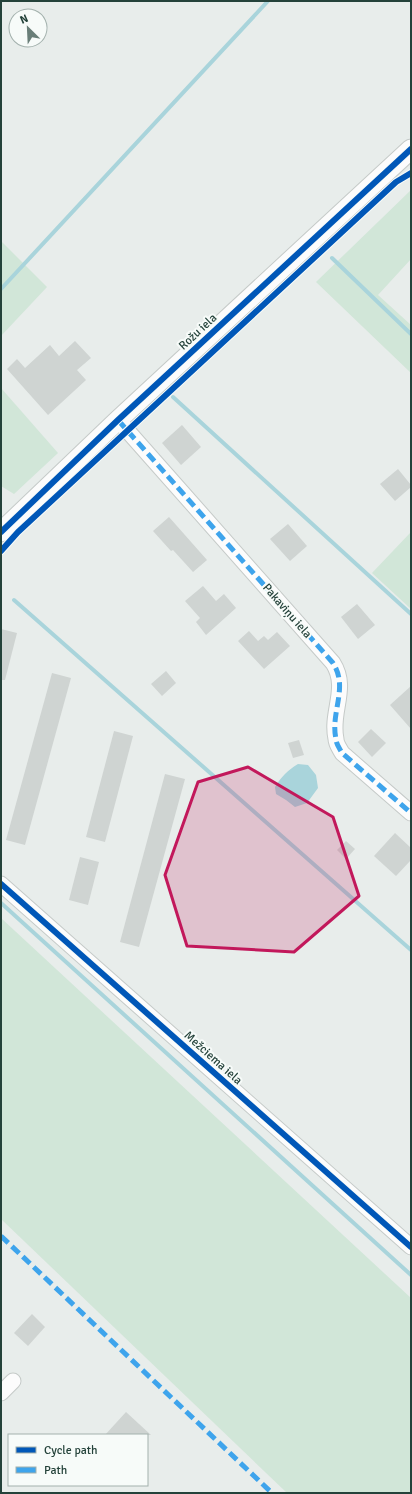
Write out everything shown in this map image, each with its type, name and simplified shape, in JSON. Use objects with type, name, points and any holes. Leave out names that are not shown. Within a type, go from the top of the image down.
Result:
[{"type":"street","name":"Rožu iela","points":[[1,532],[118,420],[410,151]]},
{"type":"street","name":"Pakaviņu iela","points":[[118,420],[333,663],[339,672],[340,684],[334,727],[336,741],[342,753],[411,813]]},
{"type":"street","name":"Mežciema iela","points":[[1,884],[411,1247]]},
{"type":"street","points":[[1,1393],[13,1381]]},
{"type":"highlighted area","points":[[248,767],[333,817],[359,896],[294,952],[187,946],[165,875],[198,782]]},
{"type":"green space","points":[[411,190],[411,259],[378,295],[411,325],[411,373],[316,282]]},
{"type":"green space","points":[[1,241],[47,287],[1,336]]},
{"type":"green space","points":[[1,388],[58,453],[14,494],[1,486]]},
{"type":"green space","points":[[411,532],[411,609],[372,573]]},
{"type":"green space","points":[[1,918],[411,1298],[411,1493],[287,1493],[1,1219]]},
{"type":"water","points":[[298,764],[308,765],[316,775],[318,788],[307,803],[295,807],[276,794],[275,787],[285,774]]},
{"type":"building","points":[[75,341],[91,358],[77,370],[86,380],[48,415],[7,369],[17,359],[25,368],[50,345],[59,356]]},
{"type":"building","points":[[182,425],[201,447],[181,465],[162,443]]},
{"type":"building","points":[[398,469],[411,487],[395,501],[380,484]]},
{"type":"building","points":[[169,517],[207,560],[193,572],[153,531]]},
{"type":"building","points":[[288,524],[307,546],[290,561],[270,539]]},
{"type":"building","points":[[203,586],[216,601],[224,594],[236,608],[206,635],[196,622],[200,618],[185,601]]},
{"type":"building","points":[[357,604],[375,625],[358,639],[341,617]]},
{"type":"building","points":[[1,629],[17,633],[5,680],[1,680]]},
{"type":"building","points":[[249,631],[258,641],[264,636],[268,640],[277,632],[290,646],[264,669],[238,641]]},
{"type":"building","points":[[166,671],[176,683],[162,696],[151,684]]},
{"type":"building","points":[[52,673],[71,678],[25,845],[6,840]]},
{"type":"building","points":[[411,686],[411,729],[390,705]]},
{"type":"building","points":[[371,729],[386,743],[372,757],[358,742]]},
{"type":"building","points":[[114,731],[133,736],[105,842],[86,837]]},
{"type":"building","points":[[299,740],[304,755],[293,758],[288,743]]},
{"type":"building","points":[[165,774],[185,779],[139,947],[120,942]]},
{"type":"building","points":[[395,833],[411,848],[411,860],[396,876],[374,856]]},
{"type":"building","points":[[346,841],[355,849],[346,859],[337,850]]},
{"type":"building","points":[[80,857],[99,862],[88,905],[69,900]]},
{"type":"building","points":[[32,1314],[45,1327],[28,1346],[14,1333]]},
{"type":"building","points":[[126,1412],[151,1435],[148,1434],[106,1434]]},
{"type":"waterway","points":[[1,289],[268,1]]},
{"type":"waterway","points":[[332,258],[411,334]]},
{"type":"waterway","points":[[173,397],[411,614]]},
{"type":"waterway","points":[[14,600],[411,950]]},
{"type":"waterway","points":[[1,903],[411,1275]]},
{"type":"marked path","points":[[118,420],[333,663],[339,682],[335,719],[336,741],[338,746],[342,753],[411,813]]},
{"type":"marked path","points":[[1,1236],[272,1493]]},
{"type":"cycle path","points":[[1,532],[118,420],[411,149]]},
{"type":"cycle path","points":[[1,551],[18,532],[396,182],[411,173]]},
{"type":"cycle path","points":[[1,884],[411,1247]]}]
